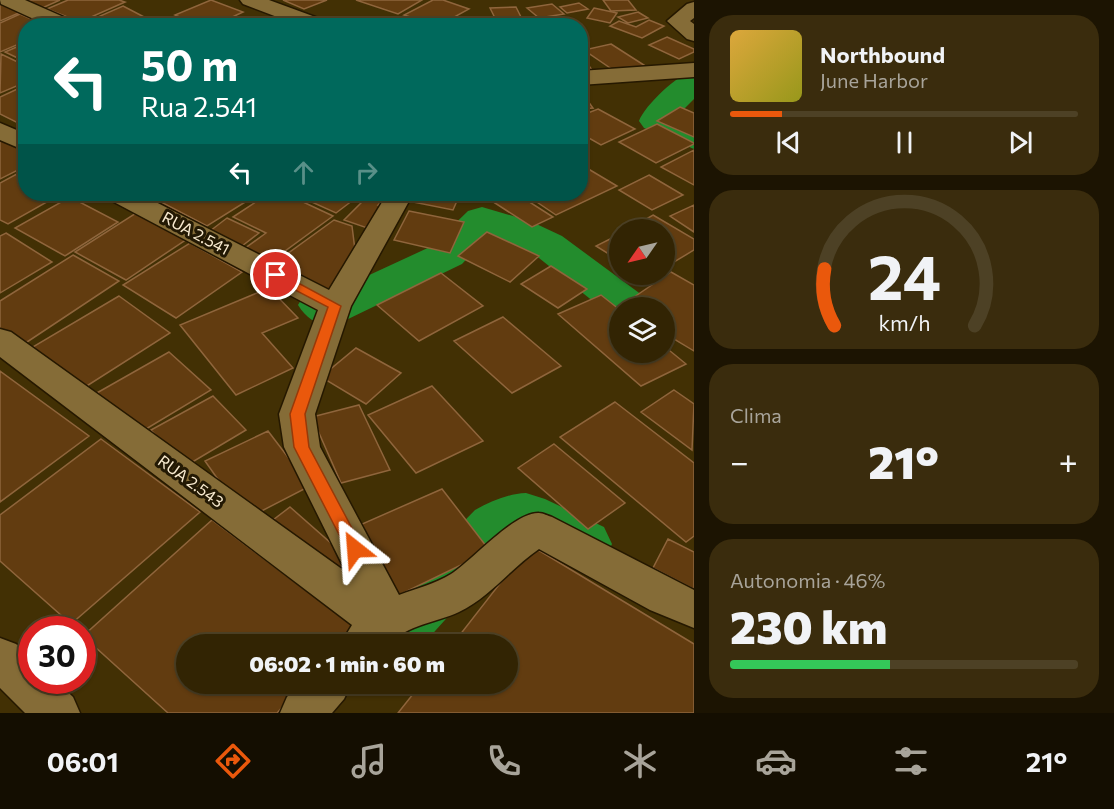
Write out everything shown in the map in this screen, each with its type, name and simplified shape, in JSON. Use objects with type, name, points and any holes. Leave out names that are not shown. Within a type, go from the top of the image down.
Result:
[{"type":"street","points":[[8,0],[50,18]]},
{"type":"street","points":[[250,0],[300,18]]},
{"type":"street","points":[[694,8],[678,21],[694,35]]},
{"type":"street","points":[[588,77],[688,71]]},
{"type":"street","points":[[0,130],[18,140]]},
{"type":"street","name":"RUA 2.541","points":[[133,201],[335,306]]},
{"type":"street","points":[[372,634],[382,604],[302,447],[297,414],[335,306],[396,201]]},
{"type":"street","name":"RUA 2.543","points":[[0,340],[372,634]]},
{"type":"street","points":[[372,634],[424,604],[444,599],[468,585],[516,543],[538,529],[665,597],[694,609]]},
{"type":"street","points":[[0,658],[57,713]]},
{"type":"street","points":[[303,713],[319,694]]},
{"type":"building","points":[[60,0],[40,9],[21,2]]},
{"type":"building","points":[[68,0],[125,2],[89,18],[70,18],[47,9]]},
{"type":"building","points":[[211,0],[243,12],[230,18],[182,18],[175,15]]},
{"type":"building","points":[[283,0],[327,0],[304,9]]},
{"type":"building","points":[[356,0],[422,0],[398,14]]},
{"type":"building","points":[[433,0],[443,0],[469,9],[453,18],[413,18],[404,15]]},
{"type":"building","points":[[603,0],[628,0],[636,10],[611,11]]},
{"type":"building","points":[[0,3],[21,12],[0,21]]},
{"type":"building","points":[[579,3],[588,9],[567,13],[560,7]]},
{"type":"building","points":[[552,4],[564,14],[539,18],[527,8]]},
{"type":"building","points":[[123,6],[146,18],[95,18]]},
{"type":"building","points":[[516,7],[521,17],[495,18],[490,8]]},
{"type":"building","points":[[594,8],[617,13],[610,23],[587,18]]},
{"type":"building","points":[[638,12],[648,18],[628,23],[618,17]]},
{"type":"building","points":[[20,14],[29,18],[18,18],[18,44],[0,52],[0,23]]},
{"type":"building","points":[[649,20],[664,26],[642,38],[610,26],[619,21],[636,27]]},
{"type":"building","points":[[667,37],[694,49],[694,52],[679,59],[649,45]]},
{"type":"building","points":[[611,44],[647,67],[619,74],[588,53],[588,49]]},
{"type":"building","points":[[18,46],[18,58],[5,52]]},
{"type":"building","points":[[1,54],[18,62],[18,85],[0,93]]},
{"type":"building","points":[[18,89],[18,121],[0,114],[0,97]]},
{"type":"building","points":[[680,107],[694,113],[694,137],[657,121]]},
{"type":"building","points":[[598,109],[635,129],[601,145],[588,138],[588,113]]},
{"type":"building","points":[[657,124],[694,144],[656,163],[619,142]]},
{"type":"building","points":[[0,139],[18,148],[18,170],[0,179]]},
{"type":"building","points":[[694,150],[694,185],[661,167]]},
{"type":"building","points":[[588,169],[617,186],[588,200]]},
{"type":"building","points":[[18,173],[18,201],[49,201],[8,224],[0,220],[0,183]]},
{"type":"building","points":[[649,175],[683,195],[652,210],[619,190]]},
{"type":"building","points":[[63,201],[78,201],[118,222],[65,256],[15,228]]},
{"type":"building","points":[[159,201],[247,201],[207,226]]},
{"type":"building","points":[[257,201],[301,201],[333,216],[270,262],[244,249],[266,233],[233,217]]},
{"type":"building","points":[[309,201],[352,201],[336,213]]},
{"type":"building","points":[[363,201],[382,201],[378,205],[392,209],[373,230],[344,220]]},
{"type":"building","points":[[408,201],[457,201],[453,210]]},
{"type":"building","points":[[492,201],[528,201],[553,217],[532,227]]},
{"type":"building","points":[[535,201],[585,201],[556,215]]},
{"type":"building","points":[[694,205],[694,232],[675,219],[670,216]]},
{"type":"building","points":[[409,211],[464,222],[450,253],[394,240]]},
{"type":"building","points":[[136,213],[187,239],[126,280],[75,252]]},
{"type":"building","points":[[653,215],[660,219],[646,219]]},
{"type":"building","points":[[227,218],[259,233],[242,246],[210,231]]},
{"type":"building","points":[[334,220],[352,226],[356,258],[332,295],[269,267]]},
{"type":"building","points":[[675,228],[694,239],[694,250],[675,261]]},
{"type":"building","points":[[487,232],[539,256],[510,282],[458,256]]},
{"type":"building","points":[[6,233],[52,262],[0,293],[0,236]]},
{"type":"building","points":[[609,240],[609,254],[596,246]]},
{"type":"building","points":[[190,243],[242,272],[176,318],[123,285]]},
{"type":"building","points":[[73,255],[119,281],[21,346],[0,333],[0,301]]},
{"type":"building","points":[[551,266],[587,289],[558,308],[521,284]]},
{"type":"building","points":[[441,273],[483,306],[419,341],[377,305]]},
{"type":"building","points":[[675,274],[694,285],[694,351],[675,340],[675,297],[634,297],[652,285],[675,285]]},
{"type":"building","points":[[269,288],[298,318],[262,333],[293,368],[236,395],[180,325]]},
{"type":"building","points":[[601,295],[609,301],[609,358],[558,314]]},
{"type":"building","points":[[119,296],[170,333],[82,389],[31,348]]},
{"type":"building","points":[[503,317],[561,366],[512,393],[454,341]]},
{"type":"building","points":[[356,348],[401,373],[366,404],[321,377]]},
{"type":"building","points":[[169,352],[211,390],[136,435],[95,394]]},
{"type":"building","points":[[675,355],[686,364],[641,386],[614,363],[675,363]]},
{"type":"building","points":[[0,371],[89,436],[0,502]]},
{"type":"building","points":[[432,386],[483,441],[416,473],[368,415]]},
{"type":"building","points":[[674,390],[694,404],[692,450],[641,412]]},
{"type":"building","points":[[213,396],[246,430],[184,467],[151,430]]},
{"type":"building","points":[[615,402],[694,463],[694,536],[686,542],[560,437]]},
{"type":"building","points":[[359,405],[390,470],[341,483],[312,417]]},
{"type":"building","points":[[268,431],[310,486],[246,519],[205,461]]},
{"type":"building","points":[[101,439],[200,512],[80,616],[62,616],[0,561],[0,515]]},
{"type":"building","points":[[554,444],[625,503],[588,529],[518,468]]},
{"type":"building","points":[[442,489],[490,551],[397,596],[353,528]]},
{"type":"building","points":[[290,507],[366,574],[345,591],[269,523]]},
{"type":"building","points":[[212,520],[355,627],[348,634],[176,634],[176,694],[294,694],[277,713],[168,713],[96,648],[96,624]]},
{"type":"building","points":[[668,539],[694,552],[694,589],[653,568]]},
{"type":"building","points":[[530,545],[694,644],[694,713],[398,713],[413,694],[518,694],[518,634],[461,634]]},
{"type":"waterway","points":[[694,80],[656,119],[694,138]]},
{"type":"waterway","points":[[335,289],[320,305],[328,311],[447,255],[482,219],[516,229],[548,245],[615,297]]},
{"type":"waterway","points":[[406,621],[495,526],[514,516],[526,515],[584,544]]},
{"type":"route","points":[[276,275],[335,306],[297,414],[302,447],[355,549]]}]
